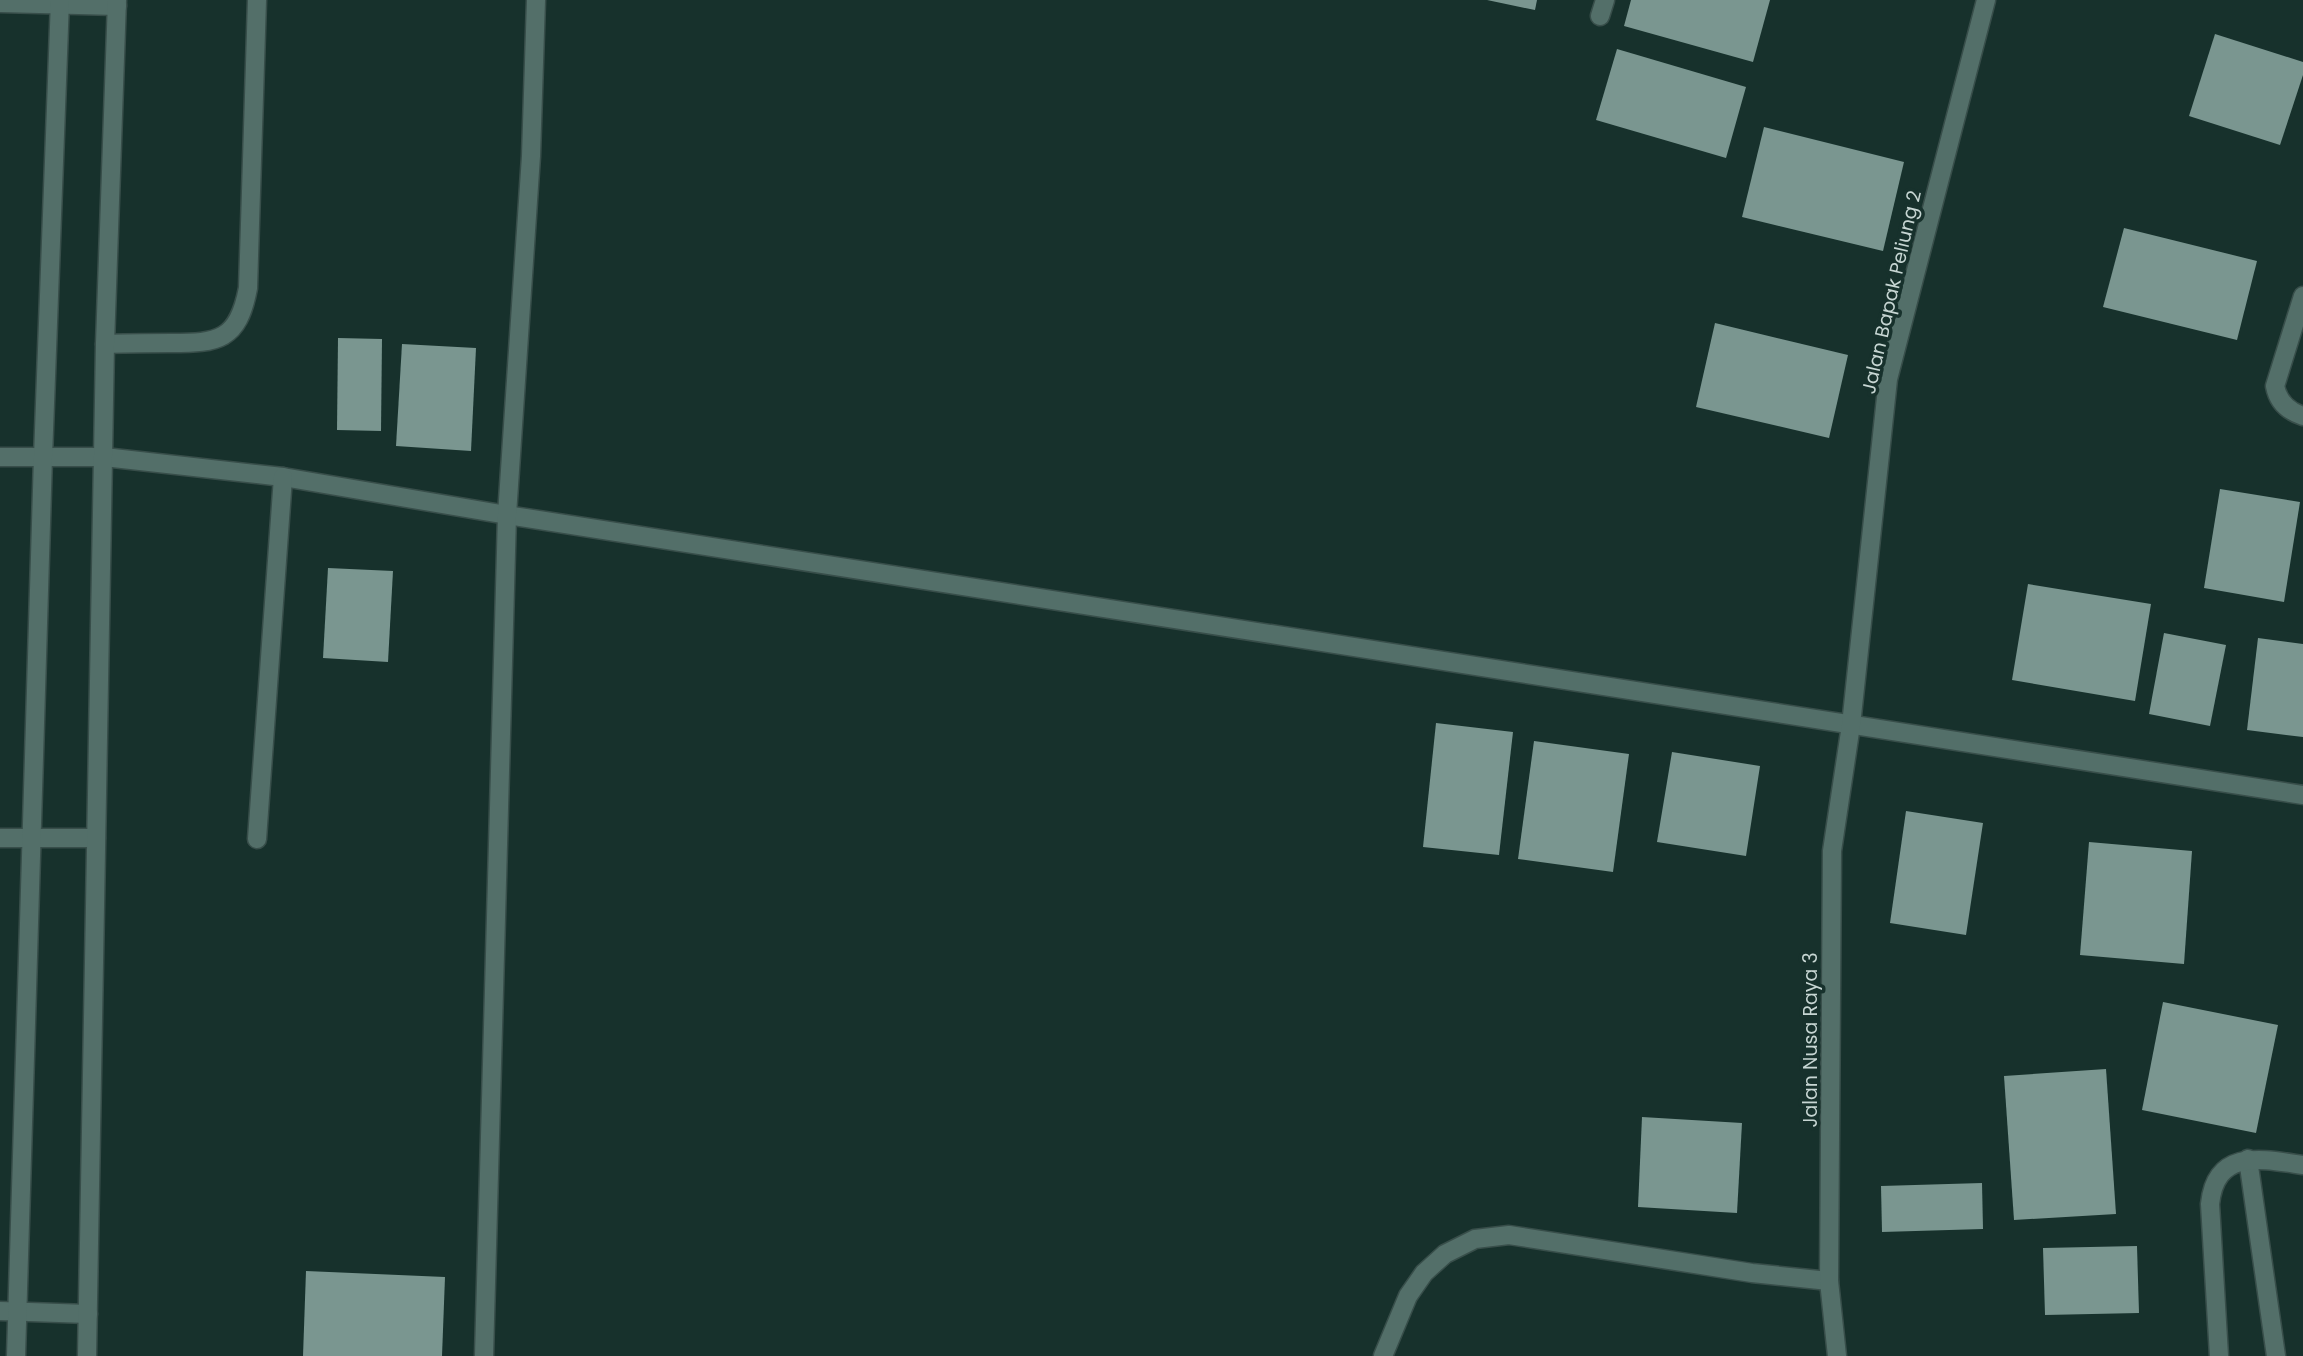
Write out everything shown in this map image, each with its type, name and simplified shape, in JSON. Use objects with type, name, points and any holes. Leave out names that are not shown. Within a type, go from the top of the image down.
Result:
[{"type":"street","points":[[105,344],[208,343],[226,334],[245,306],[248,288],[257,0]]},
{"type":"street","points":[[484,1356],[507,515],[531,156],[536,0]]},
{"type":"street","name":"Jalan Bapak Peliung 2","points":[[1851,725],[1888,379],[1986,0]]},
{"type":"street","points":[[0,3],[117,3],[105,344],[87,1356]]},
{"type":"street","points":[[16,1356],[8,1311],[32,838],[60,3]]},
{"type":"street","points":[[2303,296],[2275,386],[2277,397],[2286,407],[2303,416]]},
{"type":"street","points":[[0,457],[104,457],[283,477],[507,515],[2303,795]]},
{"type":"street","points":[[257,839],[283,477]]},
{"type":"street","name":"Jalan Nusa Raya 3","points":[[1837,1356],[1829,1281],[1832,850],[1851,725]]},
{"type":"street","points":[[0,838],[96,838]]},
{"type":"street","points":[[2219,1356],[2211,1191],[2219,1175],[2232,1163],[2248,1159],[2303,1166]]},
{"type":"street","points":[[2248,1159],[2276,1356]]},
{"type":"street","points":[[1383,1356],[1408,1296],[1424,1273],[1445,1254],[1475,1239],[1509,1236],[1752,1273],[1829,1281]]},
{"type":"street","points":[[8,1311],[88,1314]]},
{"type":"building","points":[[1487,0],[1537,0],[1535,10]]},
{"type":"building","points":[[1631,0],[1770,0],[1753,62],[1624,26]]},
{"type":"building","points":[[2215,34],[2303,62],[2303,75],[2280,145],[2189,116]]},
{"type":"building","points":[[1617,49],[1746,87],[1726,158],[1596,120]]},
{"type":"building","points":[[1764,127],[1904,162],[1883,251],[1742,217]]},
{"type":"building","points":[[2124,228],[2257,261],[2237,340],[2103,307]]},
{"type":"building","points":[[1715,323],[1848,355],[1829,438],[1696,407]]},
{"type":"building","points":[[338,338],[382,339],[381,431],[337,430]]},
{"type":"building","points":[[402,344],[476,348],[471,451],[396,446]]},
{"type":"building","points":[[2220,489],[2300,502],[2284,602],[2204,588]]},
{"type":"building","points":[[328,568],[393,571],[388,662],[323,658]]},
{"type":"building","points":[[2028,584],[2151,604],[2135,701],[2012,680]]},
{"type":"building","points":[[2164,633],[2226,645],[2210,726],[2149,714]]},
{"type":"building","points":[[2258,638],[2303,644],[2303,737],[2247,730]]},
{"type":"building","points":[[1436,723],[1513,732],[1499,855],[1423,847]]},
{"type":"building","points":[[1534,741],[1629,754],[1613,872],[1518,859]]},
{"type":"building","points":[[1672,752],[1760,766],[1746,856],[1657,842]]},
{"type":"building","points":[[1906,811],[1983,823],[1966,935],[1890,923]]},
{"type":"building","points":[[2089,842],[2192,851],[2184,964],[2080,955]]},
{"type":"building","points":[[2163,1002],[2278,1025],[2256,1133],[2142,1110]]},
{"type":"building","points":[[2106,1069],[2116,1214],[2014,1220],[2004,1076]]},
{"type":"building","points":[[1642,1117],[1742,1123],[1737,1213],[1638,1207]]},
{"type":"building","points":[[1982,1183],[1983,1229],[1882,1232],[1881,1186]]},
{"type":"building","points":[[2137,1246],[2139,1313],[2045,1315],[2043,1248]]},
{"type":"building","points":[[306,1271],[445,1277],[442,1356],[303,1356]]}]
